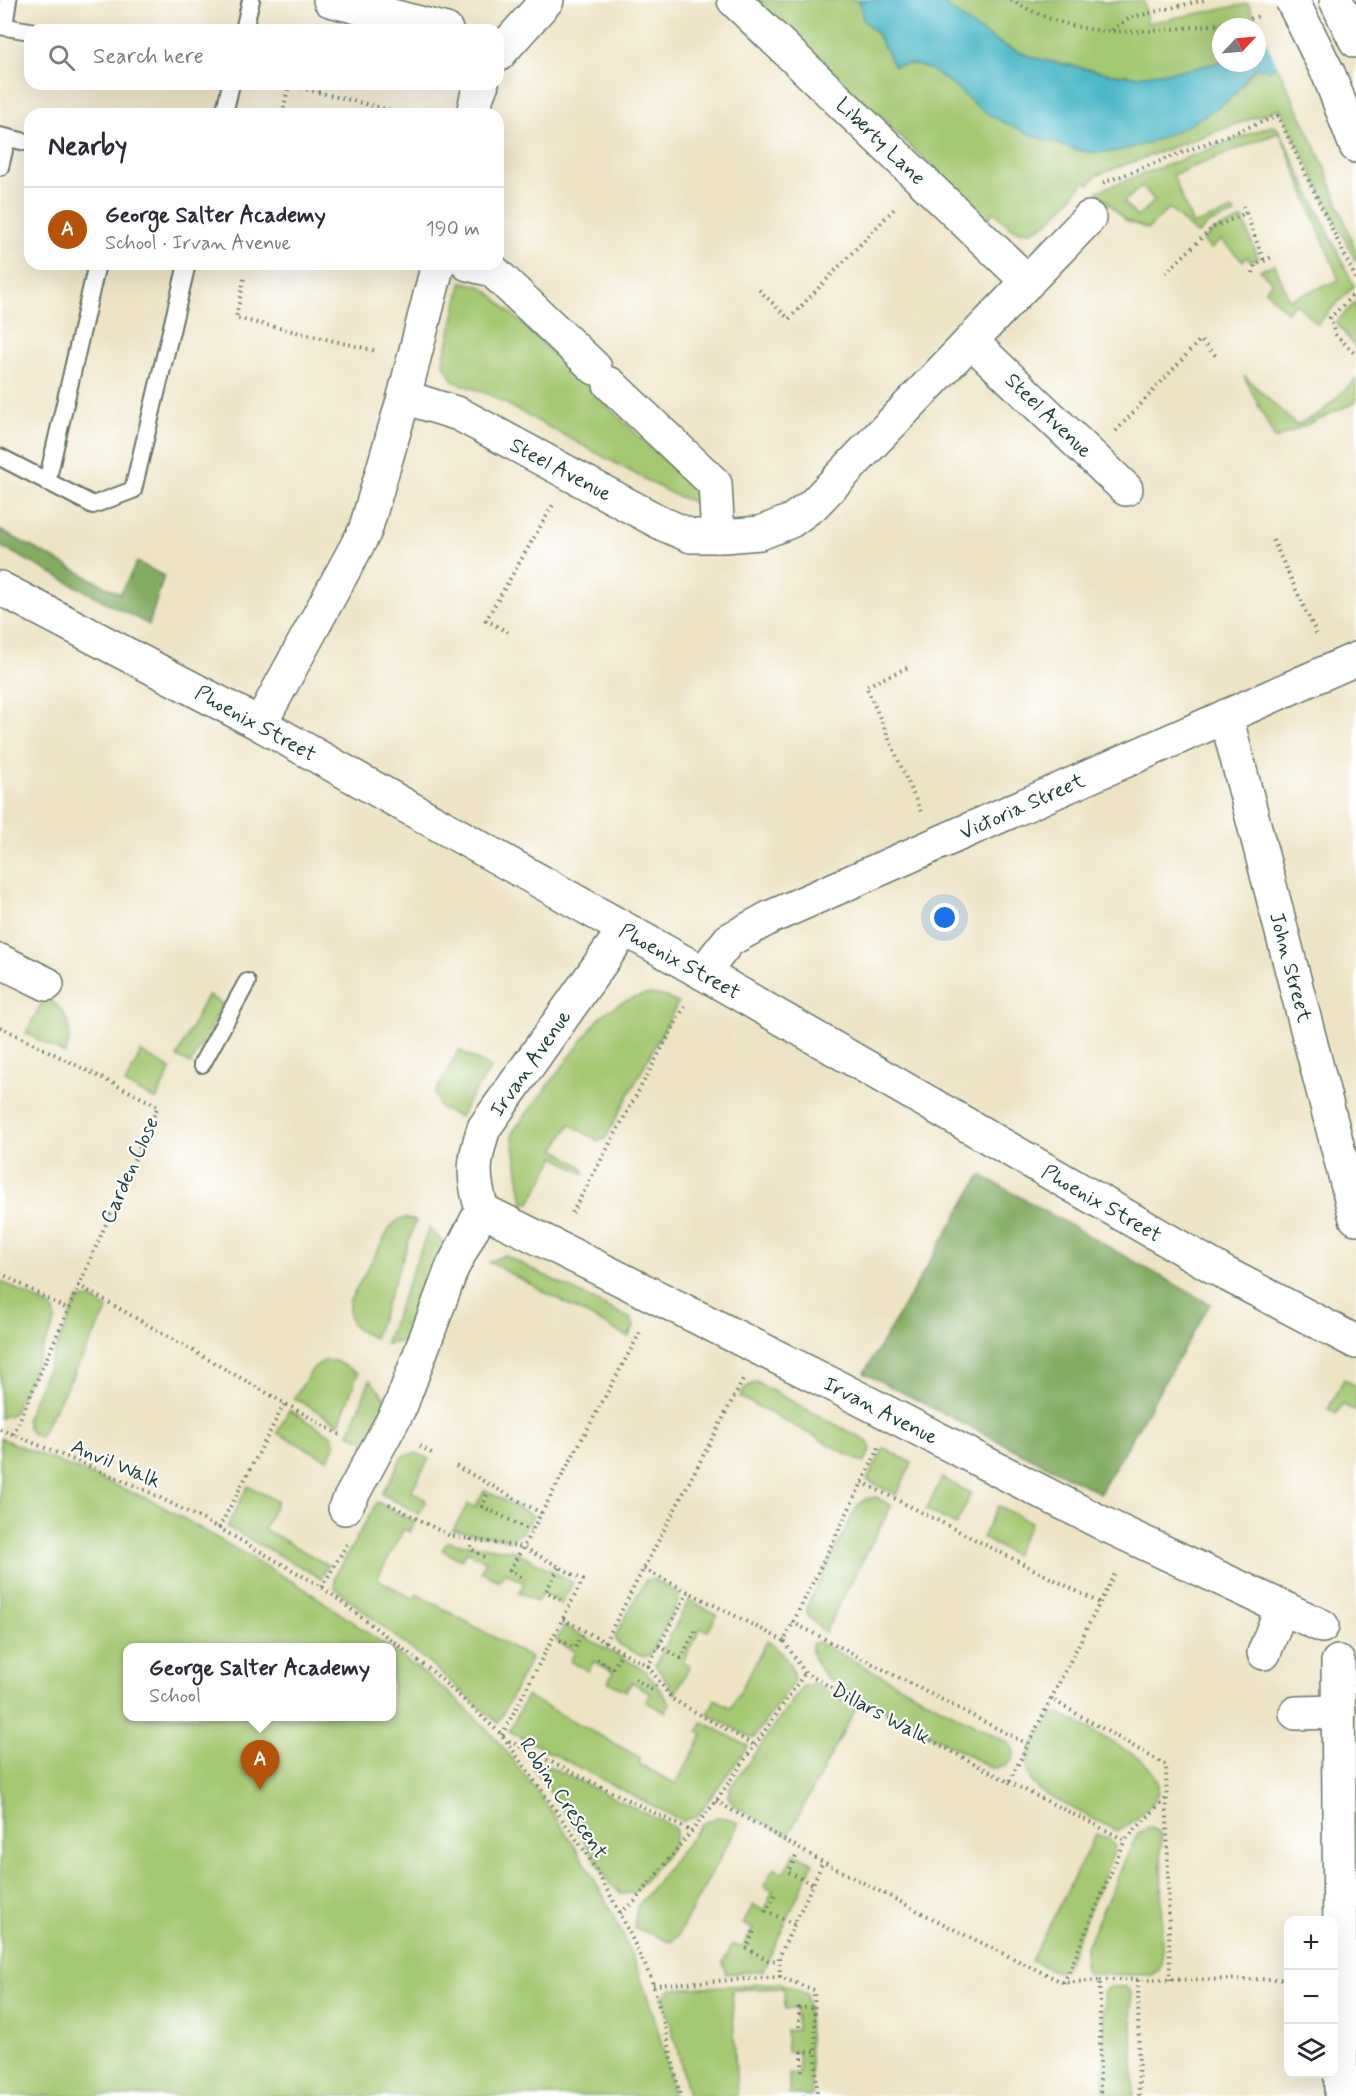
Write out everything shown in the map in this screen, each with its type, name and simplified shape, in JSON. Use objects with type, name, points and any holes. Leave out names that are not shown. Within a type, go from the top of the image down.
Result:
[{"type":"street","points":[[330,0],[423,24]]},
{"type":"street","points":[[504,45],[547,0]]},
{"type":"street","name":"Liberty Lane","points":[[734,0],[1028,282]]},
{"type":"street","points":[[1336,0],[1356,41]]},
{"type":"street","points":[[1279,6],[1329,75],[1356,146]]},
{"type":"street","points":[[474,108],[480,90]]},
{"type":"street","name":"Steel Avenue","points":[[404,397],[459,414],[663,524],[691,536],[760,533],[791,521],[813,505],[1089,218]]},
{"type":"street","points":[[260,724],[365,531],[404,397],[436,270]]},
{"type":"street","points":[[492,270],[716,484],[718,536]]},
{"type":"street","name":"Steel Avenue","points":[[971,341],[1126,489]]},
{"type":"street","name":"Phoenix Street","points":[[0,588],[260,724],[624,930],[695,987],[1356,1342]]},
{"type":"street","name":"Victoria Street","points":[[695,987],[729,940],[769,918],[1356,659]]},
{"type":"street","name":"John Street","points":[[1226,716],[1356,1218]]},
{"type":"street","name":"Irvan Avenue","points":[[624,930],[484,1128],[475,1160],[475,1186],[482,1210],[835,1386],[1108,1526],[1322,1626]]},
{"type":"street","points":[[0,961],[47,984]]},
{"type":"street","points":[[345,1509],[401,1405],[452,1268],[482,1210]]},
{"type":"street","points":[[1264,1653],[1282,1607]]},
{"type":"street","points":[[1338,1662],[1341,2096]]},
{"type":"street","points":[[1296,1713],[1339,1712]]},
{"type":"lane","points":[[8,0],[2,26],[24,30]]},
{"type":"lane","points":[[245,24],[251,0]]},
{"type":"lane","points":[[225,108],[230,90]]},
{"type":"lane","points":[[0,166],[3,137],[24,142]]},
{"type":"lane","points":[[47,482],[96,270]]},
{"type":"lane","points":[[0,457],[93,506],[133,490],[186,270]]},
{"type":"lane","points":[[202,1064],[247,982]]},
{"type":"path","points":[[1011,0],[1055,20],[1082,28],[1111,31],[1137,31],[1245,21],[1279,6]]},
{"type":"path","points":[[1111,31],[1129,18],[1204,0]]},
{"type":"path","points":[[283,108],[287,90]]},
{"type":"path","points":[[308,90],[382,108]]},
{"type":"path","points":[[1096,186],[1278,116],[1356,279]]},
{"type":"path","points":[[759,290],[789,319],[900,203]]},
{"type":"path","points":[[1243,206],[1264,261]]},
{"type":"path","points":[[1166,273],[1212,228],[1246,213]]},
{"type":"path","points":[[1253,273],[1255,264],[1272,257]]},
{"type":"path","points":[[244,279],[236,318],[380,352]]},
{"type":"path","points":[[1356,292],[1330,318],[1335,334],[1356,355]]},
{"type":"path","points":[[1092,456],[1200,340],[1218,358]]},
{"type":"path","points":[[508,632],[486,620],[556,500]]},
{"type":"path","points":[[1274,540],[1318,637]]},
{"type":"path","points":[[907,668],[866,686],[925,820]]},
{"type":"path","points":[[570,1218],[695,987]]},
{"type":"path","name":"Carden Close","points":[[0,1027],[158,1106],[13,1435]]},
{"type":"path","points":[[0,1274],[67,1309]]},
{"type":"path","points":[[78,1285],[342,1435]]},
{"type":"path","points":[[525,1579],[510,1570],[645,1322]]},
{"type":"path","points":[[605,1642],[748,1371]]},
{"type":"path","points":[[219,1528],[285,1403]]},
{"type":"path","name":"Anvil Walk","points":[[0,1429],[141,1488],[219,1528],[322,1587]]},
{"type":"path","points":[[643,1569],[784,1641],[882,1442]]},
{"type":"path","points":[[456,1466],[541,1513]]},
{"type":"path","points":[[862,1482],[1100,1603]]},
{"type":"path","points":[[487,1495],[482,1506],[531,1531]]},
{"type":"path","points":[[388,1503],[450,1536],[523,1547],[583,1580],[502,1735]]},
{"type":"path","points":[[471,1539],[471,1549],[486,1557]]},
{"type":"path","points":[[1009,1782],[1121,1562]]},
{"type":"path","points":[[560,1568],[546,1591],[561,1600]]},
{"type":"path","name":"Robin Crescent","points":[[322,1587],[395,1643]]},
{"type":"path","points":[[648,1666],[688,1592]]},
{"type":"path","points":[[563,1619],[648,1666],[672,1699],[754,1745]]},
{"type":"path","name":"Dillars Walk","points":[[792,1622],[1027,1744]]},
{"type":"path","points":[[659,1646],[681,1658],[697,1628]]},
{"type":"path","points":[[560,1640],[575,1648],[584,1631]]},
{"type":"path","name":"Dillars Walk","points":[[784,1641],[806,1673],[1009,1782],[1125,1840]]},
{"type":"path","name":"Robin Crescent","points":[[396,1644],[433,1672],[508,1741],[587,1854],[620,1913],[653,1985],[680,2096]]},
{"type":"path","points":[[597,1659],[613,1668],[622,1652]]},
{"type":"path","points":[[620,1913],[635,1901],[716,1801],[806,1673]]},
{"type":"path","points":[[635,1679],[651,1689],[660,1683]]},
{"type":"path","points":[[1051,1699],[1166,1765],[1170,1980]]},
{"type":"path","points":[[508,1741],[692,1831]]},
{"type":"path","points":[[1064,1983],[1125,1840],[1166,1798]]},
{"type":"path","points":[[716,1801],[823,1862],[954,1930],[1064,1983],[1100,1980],[1284,1979]]},
{"type":"path","points":[[796,1857],[788,1872],[812,1884]]},
{"type":"path","points":[[780,1977],[779,1957],[823,1862]]},
{"type":"path","points":[[775,1895],[766,1911],[794,1924]]},
{"type":"path","points":[[754,1932],[746,1948],[768,1960],[779,1961]]},
{"type":"path","points":[[653,1985],[780,1977],[814,1990],[817,2096]]},
{"type":"path","points":[[1100,1980],[1100,2096]]},
{"type":"path","points":[[1137,1980],[1139,2096]]},
{"type":"path","points":[[799,2028],[799,2008],[814,2007]]},
{"type":"path","points":[[802,2071],[802,2052],[816,2051]]},
{"type":"green space","points":[[757,0],[859,0],[863,20],[877,34],[894,66],[912,64],[930,70],[947,80],[977,106],[999,120],[1049,141],[1082,151],[1100,152],[1139,146],[1177,131],[1227,101],[1252,72],[1266,72],[1266,69],[1270,70],[1277,65],[1323,163],[1356,252],[1356,262],[1280,108],[1097,175],[1089,184],[1085,181],[1055,216],[1036,229],[1016,230],[1007,225],[994,212],[987,219]]},
{"type":"green space","points":[[939,0],[1108,2],[1144,0],[1147,23],[1248,4],[1255,18],[1212,18],[1212,64],[1138,76],[1112,74],[1034,58],[1005,46],[975,28]]},
{"type":"green space","points":[[1274,125],[1280,132],[1173,175],[1193,225],[1233,210],[1235,214],[1208,224],[1197,235],[1169,208],[1148,229],[1125,220],[1097,191]],"holes":[[[1142,186],[1155,201],[1137,217],[1124,202]]]},
{"type":"green space","points":[[1280,132],[1354,286],[1317,324],[1295,303],[1287,312],[1265,290],[1272,282],[1260,270],[1275,264],[1289,300],[1339,280]]},
{"type":"green space","points":[[1243,219],[1258,258],[1251,261],[1247,257],[1243,261],[1221,240],[1211,249],[1203,241],[1213,231]]},
{"type":"green space","points":[[462,282],[480,286],[490,293],[697,492],[696,503],[674,495],[488,394],[453,381],[443,362]]},
{"type":"green space","points":[[1356,302],[1356,348],[1336,322]]},
{"type":"green space","points":[[1244,376],[1296,425],[1321,413],[1356,379],[1356,402],[1275,439]]},
{"type":"green space","points":[[0,530],[120,594],[137,562],[164,576],[149,625],[0,546]]},
{"type":"green space","points":[[650,994],[666,997],[678,1003],[605,1139],[598,1141],[570,1124],[555,1149],[582,1167],[585,1174],[555,1157],[530,1203],[523,1203],[512,1133],[601,1016],[624,1002]]},
{"type":"green space","points":[[207,995],[223,1004],[191,1064],[177,1057]]},
{"type":"green space","points":[[45,997],[60,1009],[68,1021],[69,1036],[65,1054],[26,1033]]},
{"type":"green space","points":[[459,1050],[491,1068],[460,1117],[440,1108],[435,1093]]},
{"type":"green space","points":[[141,1052],[171,1069],[156,1100],[125,1084]]},
{"type":"green space","points":[[981,1175],[1210,1304],[1100,1493],[864,1373]]},
{"type":"green space","points":[[405,1218],[416,1221],[374,1338],[353,1326],[349,1316],[349,1302],[390,1228],[397,1221]]},
{"type":"green space","points":[[429,1228],[445,1244],[410,1340],[385,1344]]},
{"type":"green space","points":[[504,1255],[631,1319],[634,1327],[628,1337],[489,1262]]},
{"type":"green space","points":[[0,1281],[53,1308],[56,1320],[13,1414],[0,1418]]},
{"type":"green space","points":[[90,1298],[108,1309],[40,1437],[36,1436],[27,1425],[26,1418],[78,1299]]},
{"type":"green space","points":[[324,1361],[335,1361],[358,1373],[339,1424],[294,1398],[314,1367]]},
{"type":"green space","points":[[1344,1379],[1356,1386],[1356,1412],[1342,1404],[1336,1414],[1328,1409]]},
{"type":"green space","points":[[370,1380],[387,1400],[368,1442],[349,1434]]},
{"type":"green space","points":[[756,1382],[868,1442],[871,1449],[864,1463],[740,1397],[745,1388]]},
{"type":"green space","points":[[289,1410],[331,1435],[335,1444],[328,1460],[277,1433]]},
{"type":"green space","points":[[0,1438],[153,1501],[305,1589],[382,1643],[123,1643],[123,1721],[396,1721],[396,1653],[432,1679],[469,1711],[502,1746],[555,1816],[600,1891],[620,1930],[652,2011],[673,2096],[0,2096]]},
{"type":"green space","points":[[884,1448],[912,1463],[896,1495],[867,1480]]},
{"type":"green space","points":[[416,1453],[429,1459],[411,1491],[426,1500],[419,1514],[382,1494],[403,1456]]},
{"type":"green space","points":[[942,1478],[971,1493],[956,1525],[926,1510]]},
{"type":"green space","points":[[248,1486],[277,1501],[264,1529],[328,1565],[321,1578],[227,1527]]},
{"type":"green space","points":[[485,1490],[533,1516],[524,1530],[510,1540],[453,1530],[468,1504],[475,1507]]},
{"type":"green space","points":[[876,1497],[891,1506],[825,1632],[808,1616],[806,1608],[858,1505],[866,1499]]},
{"type":"green space","points":[[377,1502],[415,1522],[409,1532],[404,1529],[377,1579],[414,1599],[417,1594],[531,1658],[498,1723],[436,1669],[335,1588],[334,1578]]},
{"type":"green space","points":[[998,1506],[1031,1522],[1014,1555],[982,1538]]},
{"type":"green space","points":[[447,1542],[516,1551],[573,1583],[561,1604],[542,1593],[537,1602],[519,1592],[524,1583],[505,1572],[499,1581],[481,1571],[486,1561],[467,1551],[461,1560],[442,1550]]},
{"type":"green space","points":[[653,1579],[678,1593],[679,1600],[650,1655],[643,1657],[618,1644],[615,1636],[646,1580]]},
{"type":"green space","points":[[689,1600],[717,1615],[708,1631],[701,1628],[683,1662],[690,1665],[675,1694],[655,1665]]},
{"type":"green space","points":[[564,1626],[645,1670],[670,1703],[665,1712],[646,1702],[651,1693],[632,1682],[626,1691],[608,1682],[613,1672],[594,1661],[588,1671],[570,1661],[575,1652],[556,1641]]},
{"type":"green space","points":[[767,1641],[785,1658],[794,1681],[753,1739],[708,1714],[715,1699],[731,1708]]},
{"type":"green space","points":[[818,1642],[1009,1743],[1014,1753],[1011,1762],[1002,1767],[991,1768],[827,1678],[812,1653],[812,1644]]},
{"type":"green space","points":[[814,1684],[856,1708],[788,1836],[735,1806],[728,1797],[730,1788],[803,1686]]},
{"type":"green space","points":[[527,1696],[641,1758],[639,1764],[676,1784],[703,1734],[698,1731],[703,1722],[748,1746],[697,1816],[682,1821],[509,1731]]},
{"type":"green space","points":[[1060,1714],[1126,1750],[1148,1766],[1155,1776],[1158,1786],[1156,1797],[1144,1812],[1125,1827],[1117,1831],[1043,1793],[1033,1784],[1027,1767],[1031,1749],[1052,1715]]},
{"type":"green space","points":[[535,1760],[672,1826],[676,1831],[670,1850],[634,1893],[622,1894],[610,1884],[586,1843],[533,1767]]},
{"type":"green space","points":[[717,1817],[739,1823],[677,1937],[670,1942],[634,1927],[637,1907],[701,1825]]},
{"type":"green space","points":[[1150,1827],[1160,1833],[1161,1839],[1162,1963],[1159,1970],[1151,1975],[1088,1974],[1084,1968],[1085,1949],[1138,1833]]},
{"type":"green space","points":[[1096,1834],[1109,1839],[1115,1847],[1113,1854],[1068,1962],[1063,1971],[1054,1971],[1031,1961]]},
{"type":"green space","points":[[795,1853],[813,1863],[763,1971],[726,1974],[723,1962],[733,1944],[742,1948],[753,1929],[743,1924],[753,1905],[763,1910],[773,1891],[764,1886],[774,1868],[783,1873]]},
{"type":"green space","points":[[780,1983],[807,1994],[812,2096],[789,2094],[789,2074],[799,2073],[798,2052],[787,2052],[786,2031],[797,2030],[796,2009],[785,2009],[784,1988],[732,1990],[737,2096],[688,2096],[663,1996],[671,1989]]},
{"type":"green space","points":[[1111,1987],[1126,1987],[1131,1993],[1134,2096],[1104,2096],[1104,1991]]},
{"type":"water","points":[[859,0],[939,0],[975,28],[1005,46],[1034,58],[1112,74],[1137,76],[1212,64],[1212,72],[1252,72],[1227,101],[1177,131],[1139,146],[1100,152],[1082,151],[1065,147],[1006,124],[984,111],[947,80],[930,70],[912,64],[894,66],[877,34],[863,20]]},
{"type":"water","points":[[1337,0],[1356,0],[1356,29],[1270,70],[1266,69],[1266,32]]},
{"type":"pier","points":[[1330,0],[1356,0],[1356,32],[1279,69],[1266,42],[1266,29]]},
{"type":"place","name":"George Salter Academy","points":[[260,1790]]}]
